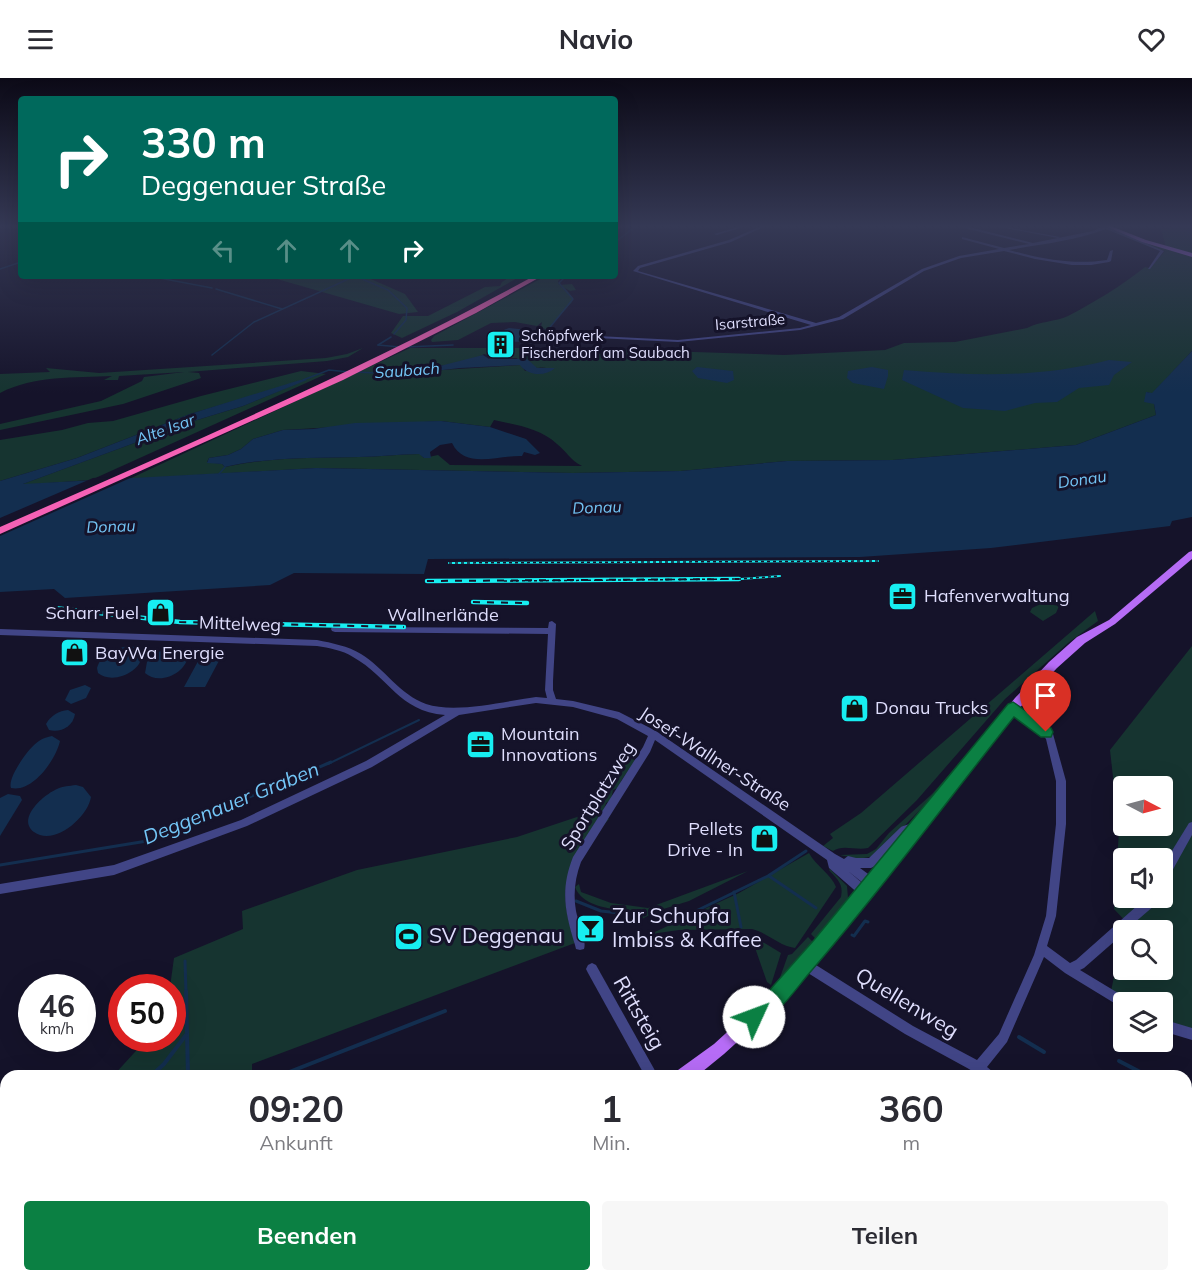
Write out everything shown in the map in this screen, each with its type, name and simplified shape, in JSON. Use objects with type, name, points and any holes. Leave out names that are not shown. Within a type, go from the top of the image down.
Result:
[{"type":"highway","points":[[0,523],[427,334],[520,281]]},
{"type":"highway","points":[[0,531],[217,435],[427,334],[529,281]]},
{"type":"main road","points":[[692,1070],[719,1050],[771,1002],[868,887],[1013,708],[1053,665],[1081,640],[1112,622],[1192,554]]},
{"type":"street","points":[[669,281],[818,325]]},
{"type":"street","name":"Isarstraße","points":[[551,331],[597,337],[678,341],[772,333],[818,325],[841,318],[904,281]]},
{"type":"street","name":"Wallnerlände","points":[[335,629],[552,627],[549,681],[553,702]]},
{"type":"street","name":"Mittelweg","points":[[0,632],[316,643],[349,652],[361,658],[406,699],[417,705],[439,712],[457,712]]},
{"type":"street","name":"Josef-Wallner-Straße","points":[[0,889],[114,870],[244,823],[369,764],[457,712],[536,700],[573,704],[619,716],[653,734],[831,857],[833,865],[868,887]]},
{"type":"street","points":[[984,1070],[1003,1038],[1024,993],[1041,948],[1051,916],[1062,824],[1061,781],[1050,737],[1044,730],[1013,708]]},
{"type":"street","name":"Sportplatzweg","points":[[580,945],[567,896],[570,877],[577,860],[647,749],[653,734]]},
{"type":"street","points":[[1173,859],[1192,826]]},
{"type":"street","points":[[831,857],[856,864],[871,862],[904,830],[917,827]]},
{"type":"street","points":[[1069,969],[1085,960],[1141,908]]},
{"type":"street","points":[[1041,948],[1069,969],[1113,996]]},
{"type":"street","name":"Quellenweg","points":[[804,964],[874,1010],[977,1070]]},
{"type":"street","name":"Rittsteig","points":[[592,969],[649,1070]]},
{"type":"street","points":[[1173,1028],[1192,1034]]},
{"type":"green space","points":[[284,281],[376,281],[405,294],[418,312],[399,314]]},
{"type":"green space","points":[[512,281],[457,312],[402,338],[391,333],[403,316],[428,316],[485,287],[500,286],[502,282]]},
{"type":"green space","points":[[536,281],[558,281],[559,285],[572,284],[576,290],[570,291],[565,288],[573,298],[572,302],[547,330],[541,327],[542,322],[537,326],[515,322],[491,323],[458,340],[432,342],[434,336]]},
{"type":"green space","points":[[1127,281],[1192,281],[1192,351],[1152,394],[1147,392],[1154,404],[1156,415],[1076,445],[893,460],[787,461],[681,471],[573,473],[316,468],[129,479],[410,348],[570,348],[784,355],[885,350],[904,343],[955,342],[1027,328],[1068,316]],"holes":[[[484,354],[492,356],[489,359],[516,358],[537,368],[546,367],[525,371],[521,365],[410,372],[391,376],[374,374],[401,367],[458,364]],[[494,420],[543,434],[582,466],[450,465],[438,455],[424,458],[420,454],[275,460],[225,467],[222,464],[207,462],[209,458],[228,455],[241,449],[253,439],[283,430],[441,421],[490,427]]]},
{"type":"green space","points":[[363,348],[348,357],[327,361],[188,372],[199,373],[201,378],[123,404],[0,430],[0,424],[101,401],[142,381],[144,377],[184,372],[119,376],[118,380],[104,380],[112,376],[55,378],[27,383],[0,393],[0,374],[50,372],[46,368],[99,373],[326,358]]},
{"type":"green space","points":[[301,371],[326,374],[91,480],[20,485],[197,420],[243,406],[305,380],[190,414],[77,458],[0,481],[0,440],[62,430],[88,423],[113,421]]},
{"type":"green space","points":[[1043,603],[1059,606],[1056,613],[1043,621],[1030,612],[1032,608]]},
{"type":"green space","points":[[1095,611],[1098,621],[1068,643],[1005,699],[917,800],[868,848],[841,848],[833,851],[823,846],[833,838],[830,834],[861,813]]},
{"type":"green space","points":[[1192,646],[1192,1029],[1173,1022],[1173,992],[1111,991],[1113,980],[1173,980],[1173,920],[1124,920],[1114,909],[1173,908],[1173,848],[1118,848],[1119,836],[1173,836],[1173,776],[1113,777],[1110,750]]},
{"type":"green space","points":[[1016,698],[954,775],[875,856],[858,859],[840,855],[867,854],[876,849],[889,833],[932,794]]},
{"type":"green space","name":"SV Deggenau","points":[[632,757],[635,761],[621,781],[620,787],[613,790],[611,800],[606,803],[604,810],[599,814],[609,819],[575,862],[569,875],[566,903],[575,943],[252,1064],[252,1070],[118,1070],[135,1052],[186,1052],[186,974],[172,974],[174,958],[243,929],[242,911],[357,870],[517,837],[589,813],[598,800],[603,784],[619,764]]},
{"type":"green space","points":[[809,853],[836,887],[795,948],[752,929],[679,930],[658,933],[631,943],[739,893]]},
{"type":"green space","points":[[830,869],[847,886],[848,898],[816,939],[811,934],[841,897],[842,892],[841,885]]},
{"type":"green space","points":[[748,871],[689,901],[657,911],[629,926],[621,911],[588,901],[578,893],[575,887],[579,884],[581,892],[611,903],[648,908]]},
{"type":"green space","points":[[747,936],[756,938],[781,953],[771,985],[767,982],[753,942],[750,943]]},
{"type":"green space","points":[[808,937],[813,942],[777,986],[788,955],[792,954]]},
{"type":"water","points":[[509,328],[548,332],[524,341],[512,342],[500,339],[503,337],[501,331]]},
{"type":"water","name":"Donau","points":[[1192,351],[1192,517],[1172,521],[1170,526],[991,548],[860,557],[428,559],[424,574],[294,573],[270,585],[65,598],[54,589],[0,592],[0,481],[77,458],[190,414],[300,380],[307,380],[243,406],[197,420],[23,484],[316,468],[573,473],[681,471],[787,461],[893,460],[1076,445],[1156,415],[1154,404],[1144,402],[1146,392],[1152,393]]},
{"type":"water","points":[[483,355],[489,359],[527,359],[537,368],[555,368],[542,374],[527,371],[520,365],[460,368],[391,376],[374,375],[409,366],[436,367]]},
{"type":"water","points":[[1109,360],[1132,362],[1114,375],[1109,385],[1079,388],[1057,402],[1035,403],[1005,411],[963,408],[902,380],[904,370],[957,374],[1032,373]]},
{"type":"water","points":[[697,367],[733,371],[734,380],[727,383],[698,378],[692,371]]},
{"type":"water","points":[[872,367],[888,370],[884,389],[853,383],[847,378],[848,371]]},
{"type":"water","points":[[441,421],[490,427],[526,439],[540,453],[535,455],[524,452],[522,456],[474,459],[458,451],[452,443],[440,445],[430,452],[431,458],[424,458],[419,454],[292,459],[258,461],[225,467],[222,464],[207,463],[209,458],[228,455],[241,449],[253,439],[283,430],[313,429],[355,423]]},
{"type":"water","points":[[129,646],[135,647],[142,653],[138,666],[126,675],[118,677],[111,678],[98,673],[97,668],[105,655]]},
{"type":"water","points":[[174,647],[181,648],[188,655],[178,672],[164,678],[151,677],[145,673],[147,662],[158,652]]},
{"type":"water","points":[[202,654],[222,655],[205,687],[184,687]]},
{"type":"water","points":[[85,685],[91,688],[86,698],[71,704],[65,700],[70,690]]},
{"type":"water","points":[[68,710],[75,714],[69,726],[62,730],[49,730],[46,724],[50,718],[58,712]]},
{"type":"water","points":[[52,736],[60,741],[49,765],[27,785],[11,788],[15,770],[25,756],[39,741]]},
{"type":"water","points":[[76,785],[83,787],[91,797],[89,805],[77,821],[69,828],[51,836],[42,836],[34,832],[28,820],[34,807],[52,792],[62,787]]},
{"type":"water","points":[[8,794],[20,796],[22,800],[0,836],[0,798]]},
{"type":"pier","points":[[137,475],[0,536],[0,518],[93,478]]},
{"type":"waterway","points":[[176,281],[212,288]]},
{"type":"waterway","points":[[212,355],[254,322],[344,281]]},
{"type":"waterway","points":[[367,281],[388,290],[407,308],[406,320],[394,334]]},
{"type":"waterway","name":"Saubach","points":[[546,332],[573,299],[559,283],[561,281]]},
{"type":"waterway","points":[[216,289],[282,309]]},
{"type":"waterway","name":"Alte Isar","points":[[391,337],[378,345],[400,347]]},
{"type":"waterway","points":[[405,347],[453,345]]},
{"type":"waterway","name":"Alte Isar","points":[[303,380],[329,370],[349,372]]},
{"type":"waterway","name":"Saubach","points":[[357,372],[376,373]]},
{"type":"waterway","points":[[219,474],[225,467]]},
{"type":"waterway","name":"Deggenauer Graben","points":[[328,764],[419,720]]},
{"type":"waterway","name":"Deggenauer Graben","points":[[0,865],[147,841],[331,762]]},
{"type":"waterway","name":"Deggenauer Graben","points":[[734,893],[768,876],[806,851]]},
{"type":"waterway","points":[[769,876],[816,908]]},
{"type":"waterway","name":"Deggenauer Graben","points":[[692,913],[734,893]]},
{"type":"waterway","points":[[734,893],[741,927]]},
{"type":"waterway","name":"Deggenauer Graben","points":[[576,901],[601,911],[638,915]]},
{"type":"waterway","points":[[852,935],[854,936],[865,921],[868,922]]},
{"type":"waterway","points":[[185,961],[185,974]]},
{"type":"waterway","points":[[186,991],[188,1070]]},
{"type":"waterway","points":[[294,1070],[445,1011]]},
{"type":"waterway","points":[[1019,1037],[1044,1052]]},
{"type":"waterway","points":[[158,1070],[173,1052]]},
{"type":"waterway","points":[[1119,1061],[1136,1070]]},
{"type":"railway","points":[[449,563],[878,561]]},
{"type":"railway","points":[[504,581],[741,579],[780,576]]},
{"type":"railway","points":[[427,581],[739,579]]},
{"type":"railway","points":[[473,602],[527,603]]},
{"type":"railway","points":[[54,608],[180,622],[404,627]]},
{"type":"place","name":"Schöpfwerk Fischerdorf am Saubach","points":[[500,345]]},
{"type":"place","name":"Hafenverwaltung","points":[[903,596]]},
{"type":"place","name":"Scharr Fuel","points":[[160,613]]},
{"type":"place","name":"BayWa Energie","points":[[74,653]]},
{"type":"place","name":"Donau Trucks","points":[[854,708]]},
{"type":"place","name":"Mountain Innovations","points":[[480,744]]},
{"type":"place","name":"Pellets Drive - In","points":[[764,839]]},
{"type":"place","name":"Zur Schupfa Imbiss & Kaffee","points":[[591,928]]},
{"type":"place","name":"SV Deggenau","points":[[408,936]]},
{"type":"route","points":[[754,1017],[774,999],[821,946],[1013,708],[1023,713],[1046,732]]}]
